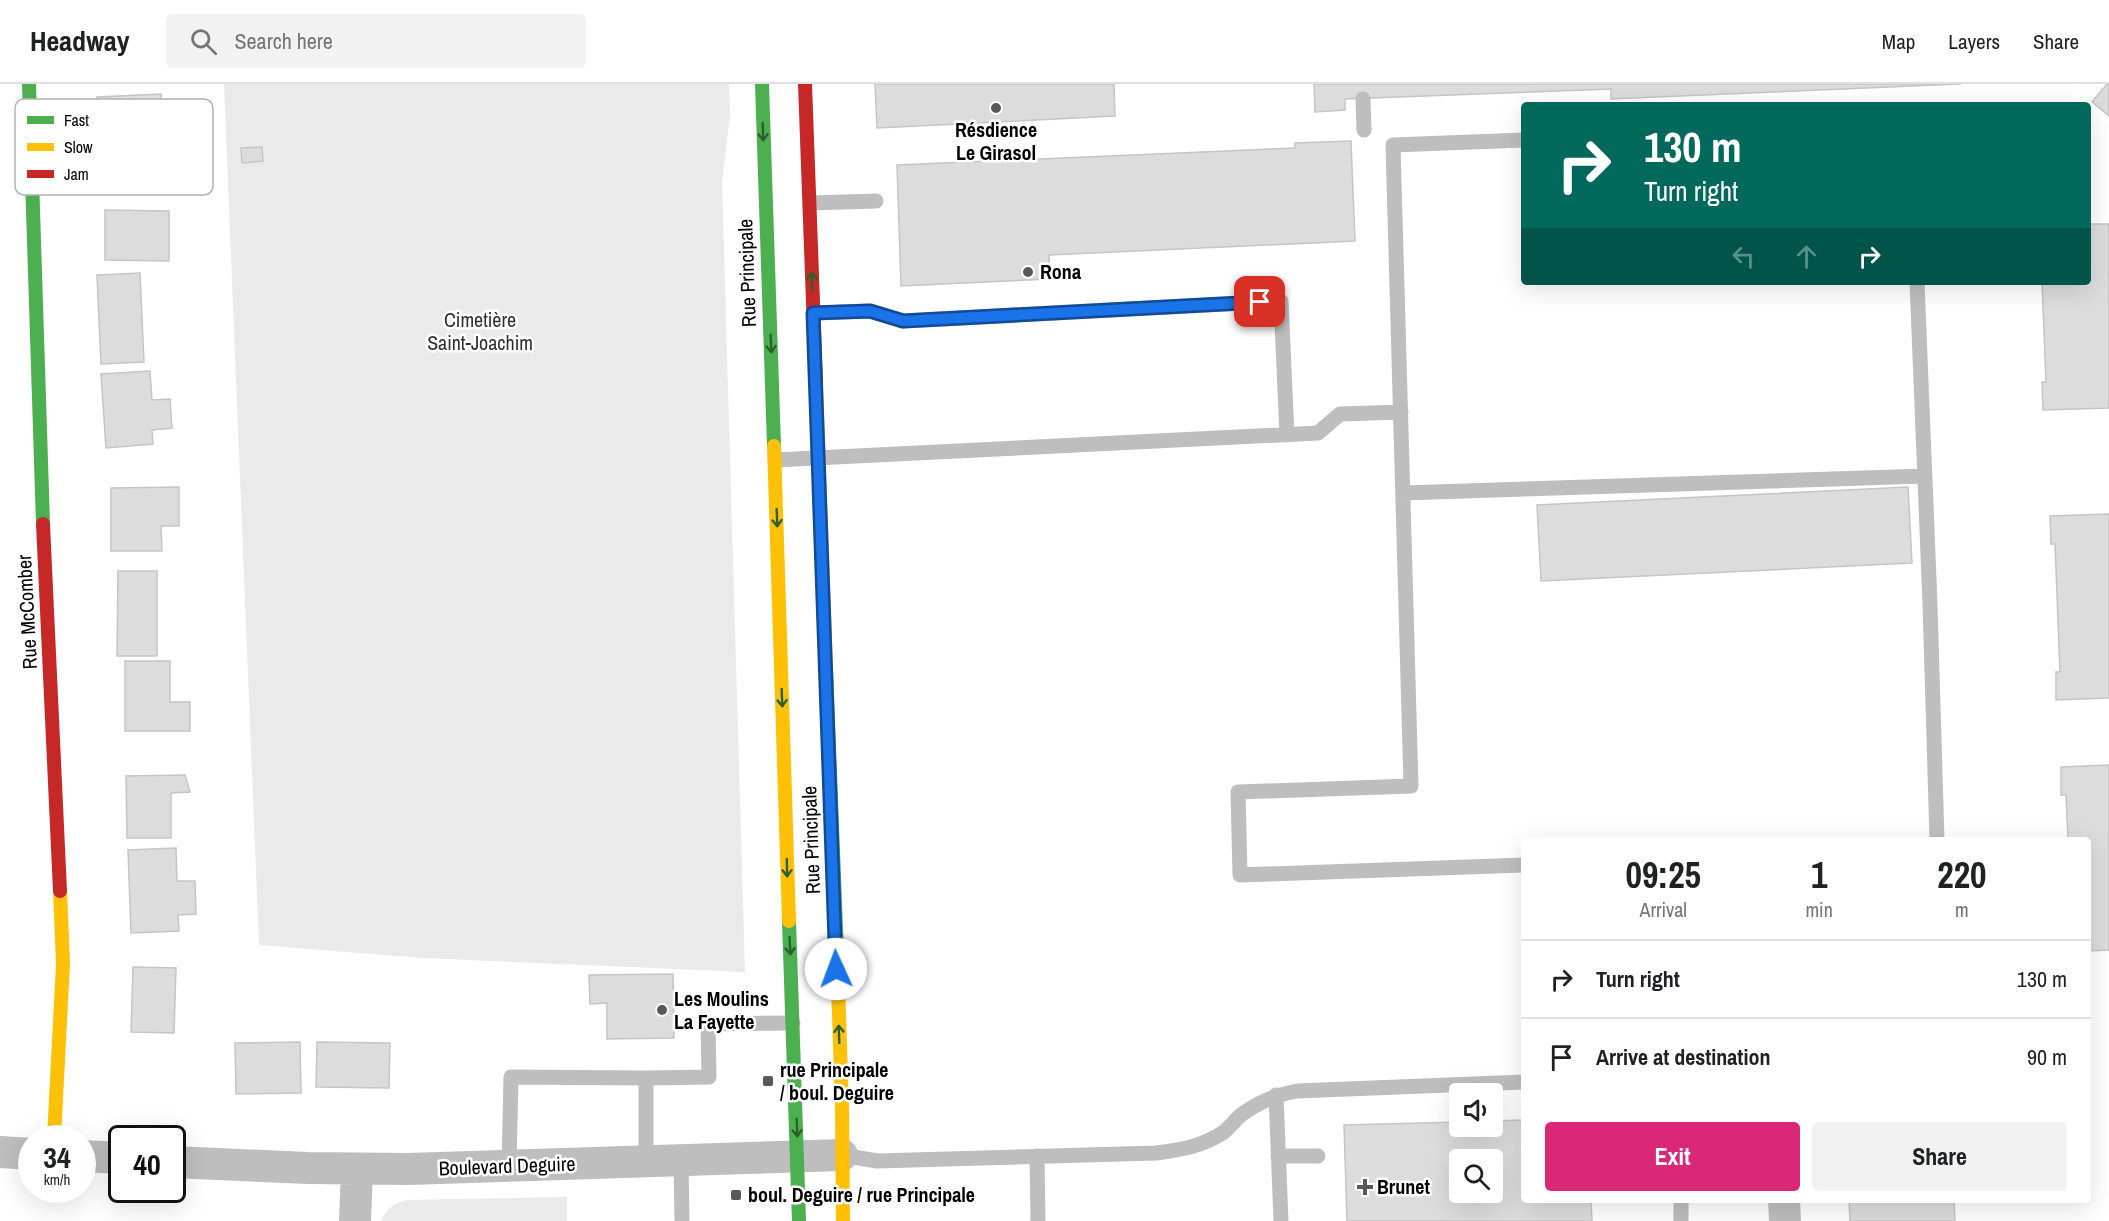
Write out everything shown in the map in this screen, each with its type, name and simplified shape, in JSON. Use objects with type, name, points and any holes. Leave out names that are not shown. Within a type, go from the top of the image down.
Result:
[{"type":"street","name":"Rue McComber","points":[[29,84],[29,99]]},
{"type":"street","name":"Rue Principale","points":[[762,84],[799,1221]]},
{"type":"street","name":"Rue Principale","points":[[805,84],[843,1221]]},
{"type":"street","name":"Rue McComber","points":[[33,195],[45,590],[63,963],[55,1125]]},
{"type":"street","points":[[0,1152],[18,1153]]},
{"type":"street","name":"Boulevard Deguire","points":[[186,1163],[357,1169],[842,1155]]},
{"type":"street","points":[[355,1221],[357,1169]]},
{"type":"street","points":[[1784,1203],[1785,1221]]},
{"type":"lane","points":[[1363,99],[1364,130]]},
{"type":"lane","points":[[1521,140],[1393,145],[1411,786],[1238,792],[1240,875],[1521,865]]},
{"type":"lane","points":[[810,203],[876,201]]},
{"type":"lane","points":[[1917,285],[1937,837]]},
{"type":"lane","points":[[813,313],[870,311],[903,321],[1281,301],[1287,435]]},
{"type":"lane","points":[[775,460],[1318,433],[1341,414],[1401,412]]},
{"type":"lane","points":[[1403,493],[1925,476]]},
{"type":"lane","points":[[509,1166],[511,1077],[709,1077],[708,1024],[793,1023]]},
{"type":"lane","points":[[646,1078],[646,1162]]},
{"type":"lane","points":[[842,1155],[877,1161],[1156,1153],[1187,1149],[1224,1131],[1257,1104],[1276,1095],[1297,1091],[1521,1082]]},
{"type":"lane","points":[[1276,1095],[1281,1221]]},
{"type":"lane","points":[[1278,1156],[1318,1155]]},
{"type":"lane","points":[[1036,1156],[1038,1221]]},
{"type":"lane","points":[[681,1161],[682,1221]]},
{"type":"lane","points":[[1680,1203],[1681,1221]]},
{"type":"green space","name":"Cimetière Saint-Joachim","points":[[224,84],[729,84],[730,116],[722,182],[745,972],[423,958],[259,945]]},
{"type":"green space","points":[[567,1197],[567,1221],[381,1221],[391,1207],[407,1200]]},
{"type":"building","name":"Résdience Le Girasol","points":[[875,84],[1114,84],[1115,116],[877,128]]},
{"type":"building","points":[[1314,84],[1961,84],[1611,99],[1611,89],[1345,99],[1345,110],[1315,112]]},
{"type":"building","points":[[2109,84],[2109,116],[2092,102]]},
{"type":"building","points":[[161,94],[161,99],[97,99],[97,97]]},
{"type":"building","points":[[1351,141],[1355,241],[1049,255],[1050,279],[901,286],[897,165],[1295,148],[1295,143]]},
{"type":"building","points":[[262,147],[263,161],[242,163],[241,148]]},
{"type":"building","points":[[105,210],[169,211],[169,261],[105,260]]},
{"type":"building","points":[[2091,224],[2109,224],[2109,408],[2043,410],[2042,382],[2046,382],[2042,285],[2091,285]]},
{"type":"building","points":[[140,273],[144,362],[101,364],[97,275]]},
{"type":"building","points":[[150,371],[152,400],[170,399],[172,428],[152,430],[153,444],[106,448],[101,374]]},
{"type":"building","points":[[179,487],[179,526],[161,526],[162,551],[111,551],[111,488]]},
{"type":"building","points":[[1908,487],[1912,563],[1541,581],[1537,505]]},
{"type":"building","points":[[2109,514],[2109,698],[2056,700],[2056,672],[2060,672],[2055,544],[2051,544],[2050,516]]},
{"type":"building","points":[[118,571],[157,571],[157,656],[117,656]]},
{"type":"building","points":[[125,661],[170,661],[170,702],[190,702],[190,731],[125,731]]},
{"type":"building","points":[[2109,765],[2109,950],[2091,951],[2091,837],[2068,837],[2066,795],[2061,795],[2061,767]]},
{"type":"building","points":[[185,775],[190,792],[171,793],[171,838],[127,838],[126,776]]},
{"type":"building","points":[[176,848],[177,881],[195,881],[196,914],[178,915],[179,931],[131,933],[128,850]]},
{"type":"building","points":[[133,967],[176,968],[174,1033],[131,1032]]},
{"type":"building","points":[[673,974],[674,1038],[607,1039],[607,1003],[590,1004],[589,975]]},
{"type":"building","points":[[300,1042],[301,1093],[236,1094],[235,1043]]},
{"type":"building","points":[[317,1042],[390,1043],[389,1088],[316,1087]]},
{"type":"building","points":[[1521,1120],[1521,1203],[1591,1203],[1592,1221],[1347,1221],[1344,1125],[1449,1122],[1449,1137],[1503,1137],[1503,1121]]},
{"type":"building","points":[[1849,1203],[1954,1203],[1955,1221],[1850,1221]]},
{"type":"traffic: fast","points":[[29,84],[29,99]]},
{"type":"traffic: fast","points":[[762,84],[774,446]]},
{"type":"traffic: fast","points":[[33,195],[43,524]]},
{"type":"traffic: fast","points":[[826,669],[837,955]]},
{"type":"traffic: fast","points":[[789,921],[799,1221]]},
{"type":"traffic: slow","points":[[816,384],[826,669]]},
{"type":"traffic: slow","points":[[774,446],[789,921]]},
{"type":"traffic: slow","points":[[55,1125],[63,963],[60,891]]},
{"type":"traffic: slow","points":[[837,955],[843,1221]]},
{"type":"traffic: jam","points":[[805,84],[816,384]]},
{"type":"traffic: jam","points":[[43,524],[60,891]]},
{"type":"place","name":"Résdience Le Girasol","points":[[996,108]]},
{"type":"place","name":"Rona","points":[[1028,272]]},
{"type":"place","name":"Les Moulins La Fayette","points":[[662,1010]]},
{"type":"place","name":"rue Principale / boul. Deguire","points":[[768,1081]]},
{"type":"place","name":"Brunet","points":[[1365,1187]]},
{"type":"place","name":"boul. Deguire / rue Principale","points":[[736,1195]]},
{"type":"route","points":[[836,969],[813,313],[870,311],[903,321],[1260,302]]}]
